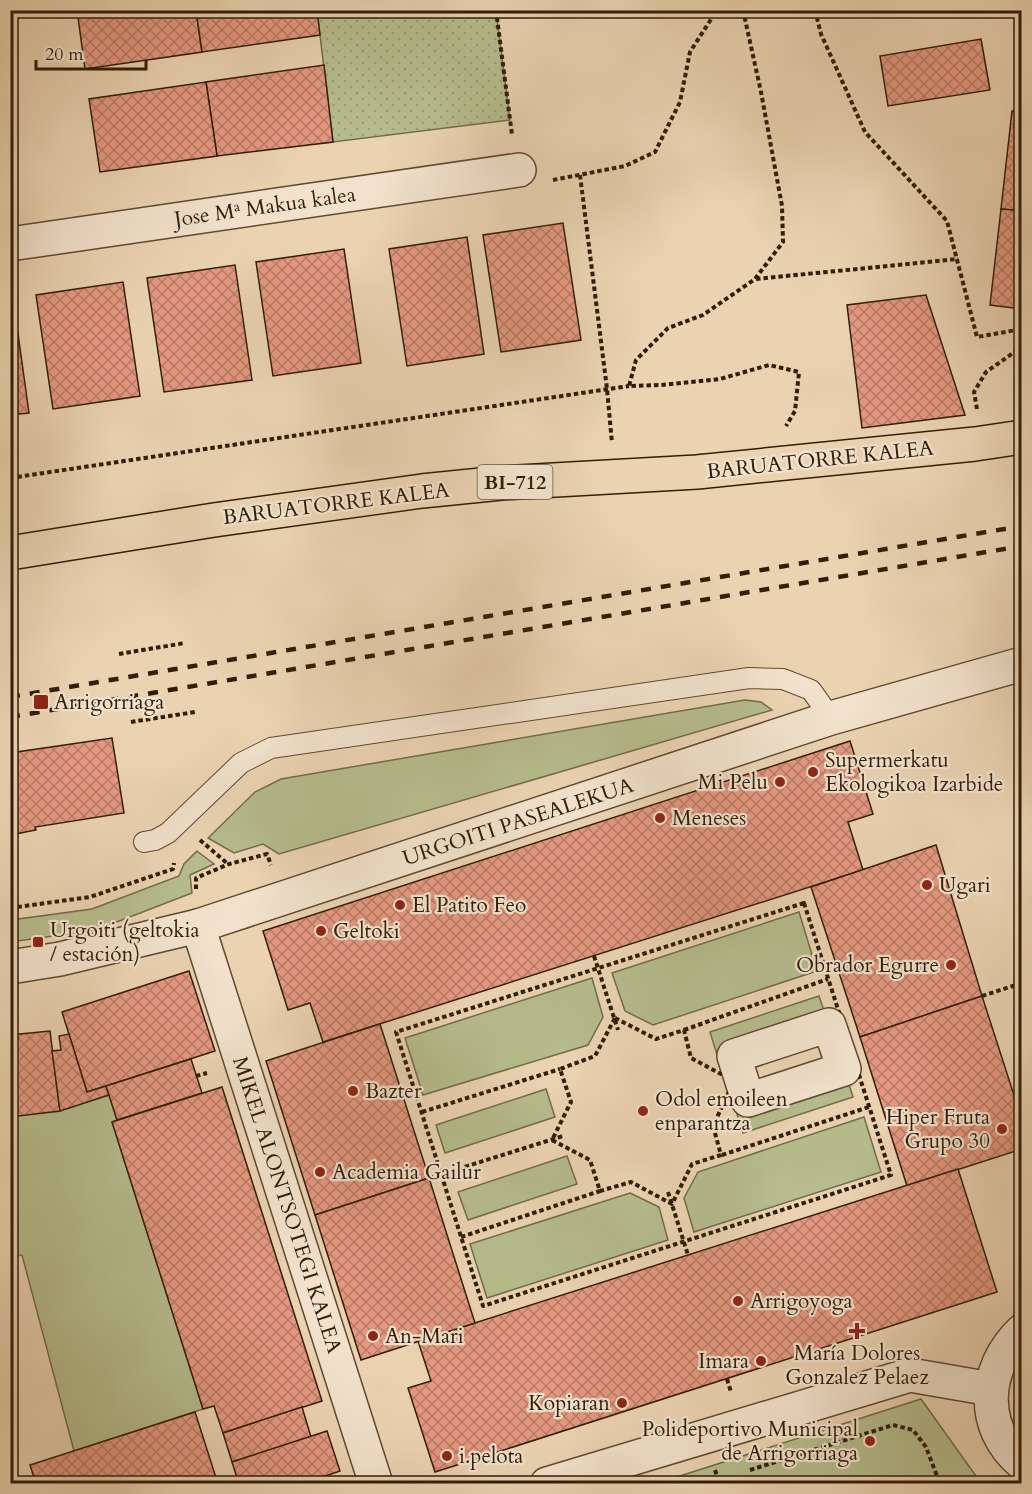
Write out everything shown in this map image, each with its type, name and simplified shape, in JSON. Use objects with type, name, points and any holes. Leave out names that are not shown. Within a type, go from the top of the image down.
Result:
[{"type":"main road","name":"BARUATORRE KALEA","points":[[10,554],[214,519],[422,491],[501,483],[697,472],[1022,437]]},
{"type":"street","name":"Jose Mª Makua kalea","points":[[10,244],[519,170]]},
{"type":"street","name":"URGOITI PASEALEKUA","points":[[10,967],[60,959],[198,926],[831,718],[1022,664]]},
{"type":"street","name":"MIKEL ALONTSOTEGI KALEA","points":[[198,926],[376,1484]]},
{"type":"street","points":[[1022,1331],[1010,1343],[997,1365],[991,1389],[992,1413],[1000,1437],[1022,1463]]},
{"type":"street","points":[[547,1484],[910,1375],[991,1389]]},
{"type":"lane","points":[[144,842],[155,840],[174,827],[241,763],[271,748],[749,678],[783,679],[811,690],[831,718]]},
{"type":"path","points":[[496,10],[510,120]]},
{"type":"path","points":[[519,170],[521,187],[625,166],[655,152],[680,102],[690,52],[717,10]]},
{"type":"path","points":[[629,386],[636,360],[668,328],[703,315],[755,279],[783,242],[782,206],[743,10]]},
{"type":"path","points":[[815,10],[820,34],[865,132],[947,222],[977,337],[1022,329]]},
{"type":"path","points":[[580,175],[608,389],[615,476]]},
{"type":"path","points":[[755,279],[958,259]]},
{"type":"path","points":[[983,443],[974,393],[986,372],[1022,349]]},
{"type":"path","points":[[10,478],[629,386],[661,386],[720,380],[769,365],[799,372],[795,411],[765,465]]},
{"type":"path","points":[[118,654],[185,643]]},
{"type":"path","points":[[131,722],[195,712]]},
{"type":"path","points":[[174,827],[229,864]]},
{"type":"path","points":[[10,908],[90,897],[173,869],[179,847],[174,827]]},
{"type":"path","points":[[196,878],[229,864],[267,854]]},
{"type":"path","points":[[804,903],[828,980],[891,1175],[483,1306],[396,1032],[804,903]]},
{"type":"path","points":[[594,956],[618,1030]]},
{"type":"path","points":[[615,1018],[657,1039],[828,980]]},
{"type":"path","points":[[982,996],[1022,983]]},
{"type":"path","points":[[422,1112],[595,1056],[615,1018]]},
{"type":"path","points":[[684,1030],[691,1059],[734,1081],[713,1126],[721,1155]]},
{"type":"path","points":[[552,1140],[571,1102],[560,1069]]},
{"type":"path","points":[[672,1204],[692,1164],[869,1107]]},
{"type":"path","points":[[429,1178],[562,1136]]},
{"type":"path","points":[[552,1140],[590,1160],[600,1191]]},
{"type":"path","points":[[461,1237],[631,1182],[672,1204]]},
{"type":"path","points":[[669,1192],[688,1255]]},
{"type":"path","points":[[750,1470],[893,1425],[913,1430],[926,1447],[940,1484]]},
{"type":"green space","points":[[317,11],[496,11],[510,120],[333,142]]},
{"type":"green space","points":[[745,700],[761,702],[772,710],[279,854],[263,844],[234,853],[208,838],[255,792],[281,779]]},
{"type":"green space","points":[[197,851],[214,864],[190,875],[192,893],[96,930],[11,942],[11,920],[92,909],[179,876],[184,864]]},
{"type":"green space","points":[[799,912],[817,971],[653,1025],[625,1011],[612,973]]},
{"type":"green space","points":[[592,978],[603,1017],[588,1045],[423,1095],[405,1038]]},
{"type":"green space","points":[[819,996],[829,1025],[719,1061],[710,1032]]},
{"type":"green space","points":[[844,1069],[853,1097],[743,1133],[734,1105]]},
{"type":"green space","points":[[546,1089],[555,1117],[445,1153],[436,1125]]},
{"type":"green space","points":[[109,1095],[117,1120],[112,1122],[203,1409],[74,1451],[22,1255],[11,1257],[10,1117]]},
{"type":"green space","points":[[864,1117],[881,1172],[694,1232],[684,1198],[698,1172]]},
{"type":"green space","points":[[567,1156],[577,1184],[468,1220],[458,1192]]},
{"type":"green space","points":[[630,1193],[659,1207],[668,1240],[487,1298],[470,1244]]},
{"type":"green space","name":"Polideportivo Municipal de Arrigorriaga","points":[[921,1399],[981,1483],[658,1483]]},
{"type":"building","points":[[77,10],[196,10],[202,52],[85,69]]},
{"type":"building","points":[[196,10],[317,10],[320,35],[202,52]]},
{"type":"building","points":[[981,39],[990,90],[888,106],[880,56]]},
{"type":"building","points":[[324,65],[333,142],[217,156],[206,82]]},
{"type":"building","points":[[206,82],[217,156],[100,172],[89,99]]},
{"type":"building","points":[[1012,111],[1022,112],[1022,211],[1001,209]]},
{"type":"building","points":[[1001,209],[1022,211],[1022,309],[990,305]]},
{"type":"building","points":[[563,223],[581,340],[501,352],[483,235]]},
{"type":"building","points":[[467,237],[484,354],[407,366],[389,249]]},
{"type":"building","points":[[344,249],[361,363],[273,376],[256,262]]},
{"type":"building","points":[[235,265],[252,380],[164,392],[147,278]]},
{"type":"building","points":[[123,282],[140,396],[53,409],[36,295]]},
{"type":"building","points":[[926,295],[965,415],[862,428],[847,305]]},
{"type":"building","points":[[10,298],[13,298],[29,413],[10,415]]},
{"type":"building","points":[[112,738],[124,813],[35,827],[36,830],[10,835],[10,753]]},
{"type":"building","points":[[850,741],[873,814],[848,822],[863,870],[323,1042],[310,1003],[288,1010],[263,931]]},
{"type":"building","points":[[936,845],[982,996],[860,1037],[811,887]]},
{"type":"building","points":[[189,971],[215,1051],[87,1092],[62,1012]]},
{"type":"building","points":[[982,996],[1022,1120],[1022,1149],[907,1186],[860,1037]]},
{"type":"building","points":[[380,1024],[429,1178],[315,1215],[266,1061]]},
{"type":"building","points":[[50,1031],[60,1111],[10,1117],[10,1035]]},
{"type":"building","points":[[69,1034],[87,1092],[106,1086],[109,1095],[60,1111],[52,1051],[61,1050],[59,1036]]},
{"type":"building","points":[[191,1059],[202,1093],[117,1120],[106,1086]]},
{"type":"building","points":[[222,1087],[322,1401],[223,1433],[214,1406],[203,1409],[112,1122]]},
{"type":"building","points":[[958,1169],[997,1292],[435,1472],[408,1388],[431,1381],[418,1341]]},
{"type":"building","points":[[429,1178],[475,1323],[361,1360],[315,1215]]},
{"type":"building","points":[[302,1407],[311,1437],[232,1462],[223,1433]]},
{"type":"building","points":[[195,1412],[218,1484],[36,1484],[30,1465]]},
{"type":"building","points":[[327,1431],[340,1471],[302,1484],[239,1484],[232,1462]]},
{"type":"railway","points":[[10,697],[1022,526]]},
{"type":"railway","points":[[10,717],[1022,546]]},
{"type":"place","name":"Arrigorriaga","points":[[41,702]]},
{"type":"place","name":"Supermerkatu Ekologikoa Izarbide","points":[[813,772]]},
{"type":"place","name":"Mi Pelu","points":[[780,782]]},
{"type":"place","name":"Meneses","points":[[660,818]]},
{"type":"place","name":"Ugari","points":[[927,885]]},
{"type":"place","name":"El Patito Feo","points":[[400,905]]},
{"type":"place","name":"Geltoki","points":[[321,931]]},
{"type":"place","name":"Urgoiti (geltokia / estación)","points":[[38,942]]},
{"type":"place","name":"Obrador Egurre","points":[[951,965]]},
{"type":"place","name":"Bazter","points":[[353,1091]]},
{"type":"place","name":"Odol emoileen enparantza","points":[[643,1111]]},
{"type":"place","name":"Hiper Fruta Grupo 30","points":[[1002,1129]]},
{"type":"place","name":"Academia Gailur","points":[[320,1172]]},
{"type":"place","name":"Arrigoyoga","points":[[738,1301]]},
{"type":"place","name":"María Dolores Gonzalez Pelaez","points":[[857,1331]]},
{"type":"place","name":"An-Mari","points":[[373,1336]]},
{"type":"place","name":"Imara","points":[[761,1361]]},
{"type":"place","name":"Kopiaran","points":[[622,1403]]},
{"type":"place","name":"Polideportivo Municipal de Arrigorriaga","points":[[870,1441]]},
{"type":"place","name":"i.pelota","points":[[447,1456]]}]
